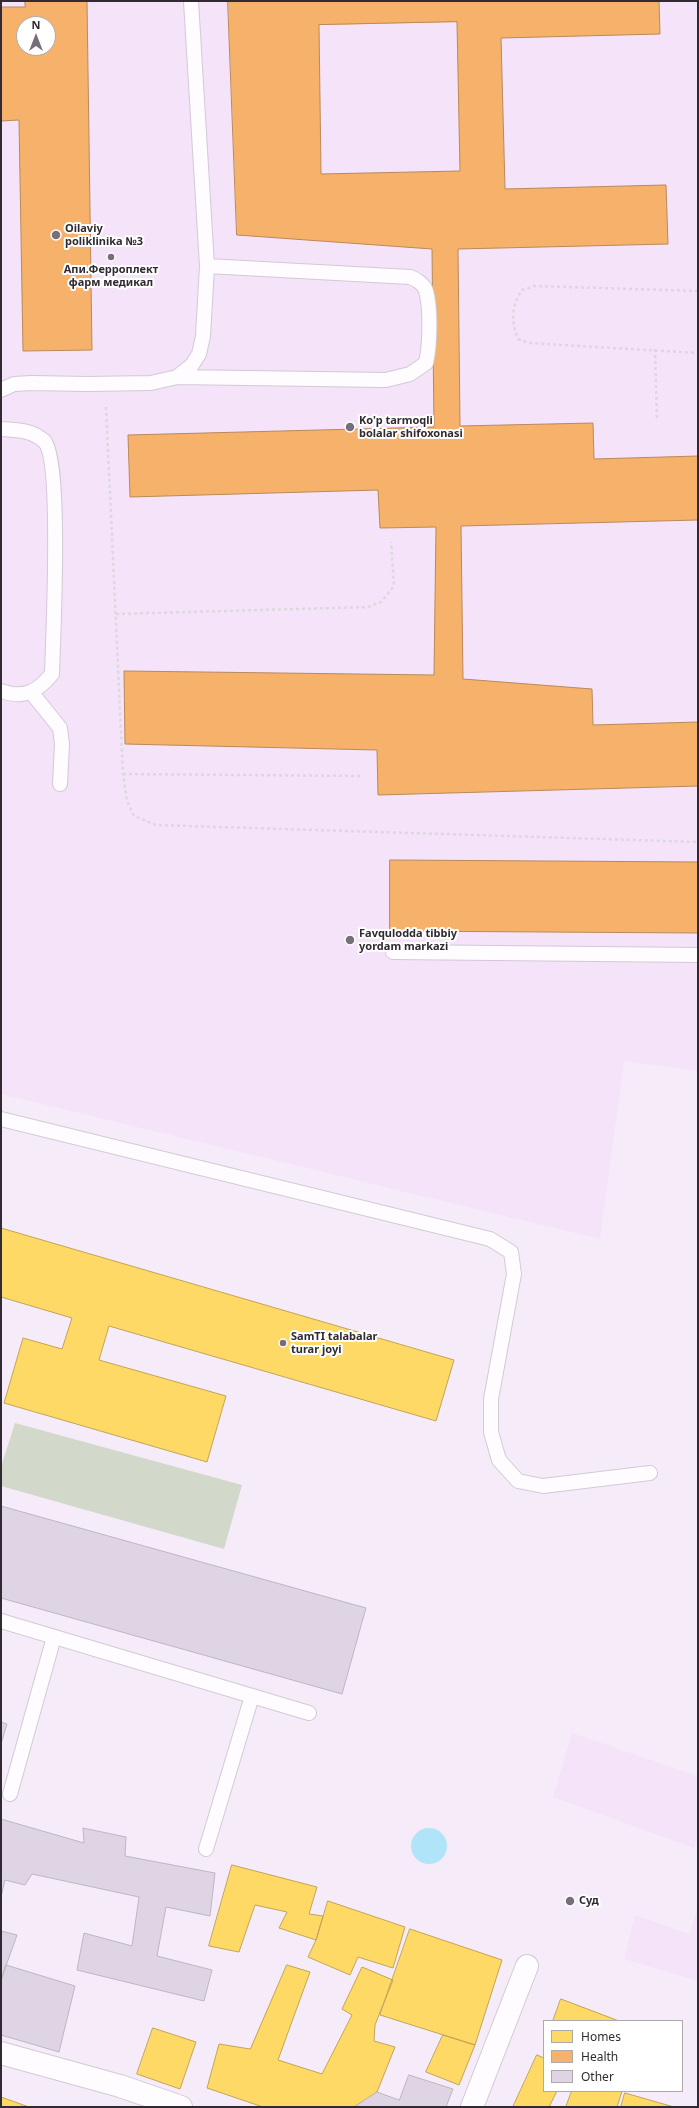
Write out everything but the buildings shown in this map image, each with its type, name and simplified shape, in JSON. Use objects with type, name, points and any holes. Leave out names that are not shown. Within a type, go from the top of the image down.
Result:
[{"type":"street","points":[[472,2107],[527,1966]]},
{"type":"street","points":[[1,2053],[120,2086],[181,2107]]},
{"type":"lane","points":[[177,377],[192,365],[199,354],[203,336],[207,266],[191,1]]},
{"type":"lane","points":[[1,390],[14,384],[32,382],[105,384],[151,382],[177,377],[386,380],[410,374],[426,363],[430,344],[426,290],[418,280],[410,276],[207,266]]},
{"type":"lane","points":[[1,429],[30,432],[45,442],[51,455],[56,521],[52,674],[41,687],[31,692],[13,695],[1,691]]},
{"type":"lane","points":[[31,692],[60,728],[62,744],[60,784]]},
{"type":"lane","points":[[394,952],[698,955]]},
{"type":"lane","points":[[1,1119],[490,1239],[511,1252],[514,1274],[491,1400],[491,1432],[500,1460],[518,1481],[543,1486],[650,1473]]},
{"type":"lane","points":[[1,1621],[309,1713]]},
{"type":"lane","points":[[10,1794],[54,1637]]},
{"type":"lane","points":[[206,1849],[252,1696]]},
{"type":"path","points":[[698,291],[535,286],[522,290],[513,303],[513,327],[518,339],[530,343],[655,349],[698,353]]},
{"type":"path","points":[[655,349],[657,421]]},
{"type":"path","points":[[105,384],[123,774],[127,801],[134,816],[156,825],[698,842]]},
{"type":"path","points":[[116,614],[368,607],[381,602],[394,586],[391,542]]},
{"type":"path","points":[[123,774],[361,776]]},
{"type":"shaded area","name":"Ko'p tarmoqli bolalar shifoxonasi","points":[[1,1],[698,1],[698,1071],[624,1061],[600,1239],[1,1094]]},
{"type":"shaded area","points":[[15,1423],[242,1485],[224,1549],[1,1486],[1,1467]]},
{"type":"shaded area","points":[[572,1733],[698,1776],[698,1835],[694,1848],[553,1797]]},
{"type":"shaded area","points":[[698,1908],[698,1981],[624,1959],[635,1915],[689,1934]]},
{"type":"water","points":[[433,1828],[442,1833],[446,1839],[446,1853],[442,1859],[433,1864],[425,1864],[416,1859],[412,1853],[411,1842],[416,1833],[422,1829]]},
{"type":"place","name":"Oilaviy poliklinika №3","points":[[56,235]]},
{"type":"place","name":"Апи.Ферроплект фарм медикал","points":[[111,257]]},
{"type":"place","name":"Ko'p tarmoqli bolalar shifoxonasi","points":[[350,427]]},
{"type":"place","name":"Favqulodda tibbiy yordam markazi","points":[[350,940]]},
{"type":"place","name":"SamTI talabalar turar joyi","points":[[283,1343]]},
{"type":"place","name":"Суд","points":[[570,1901]]}]
